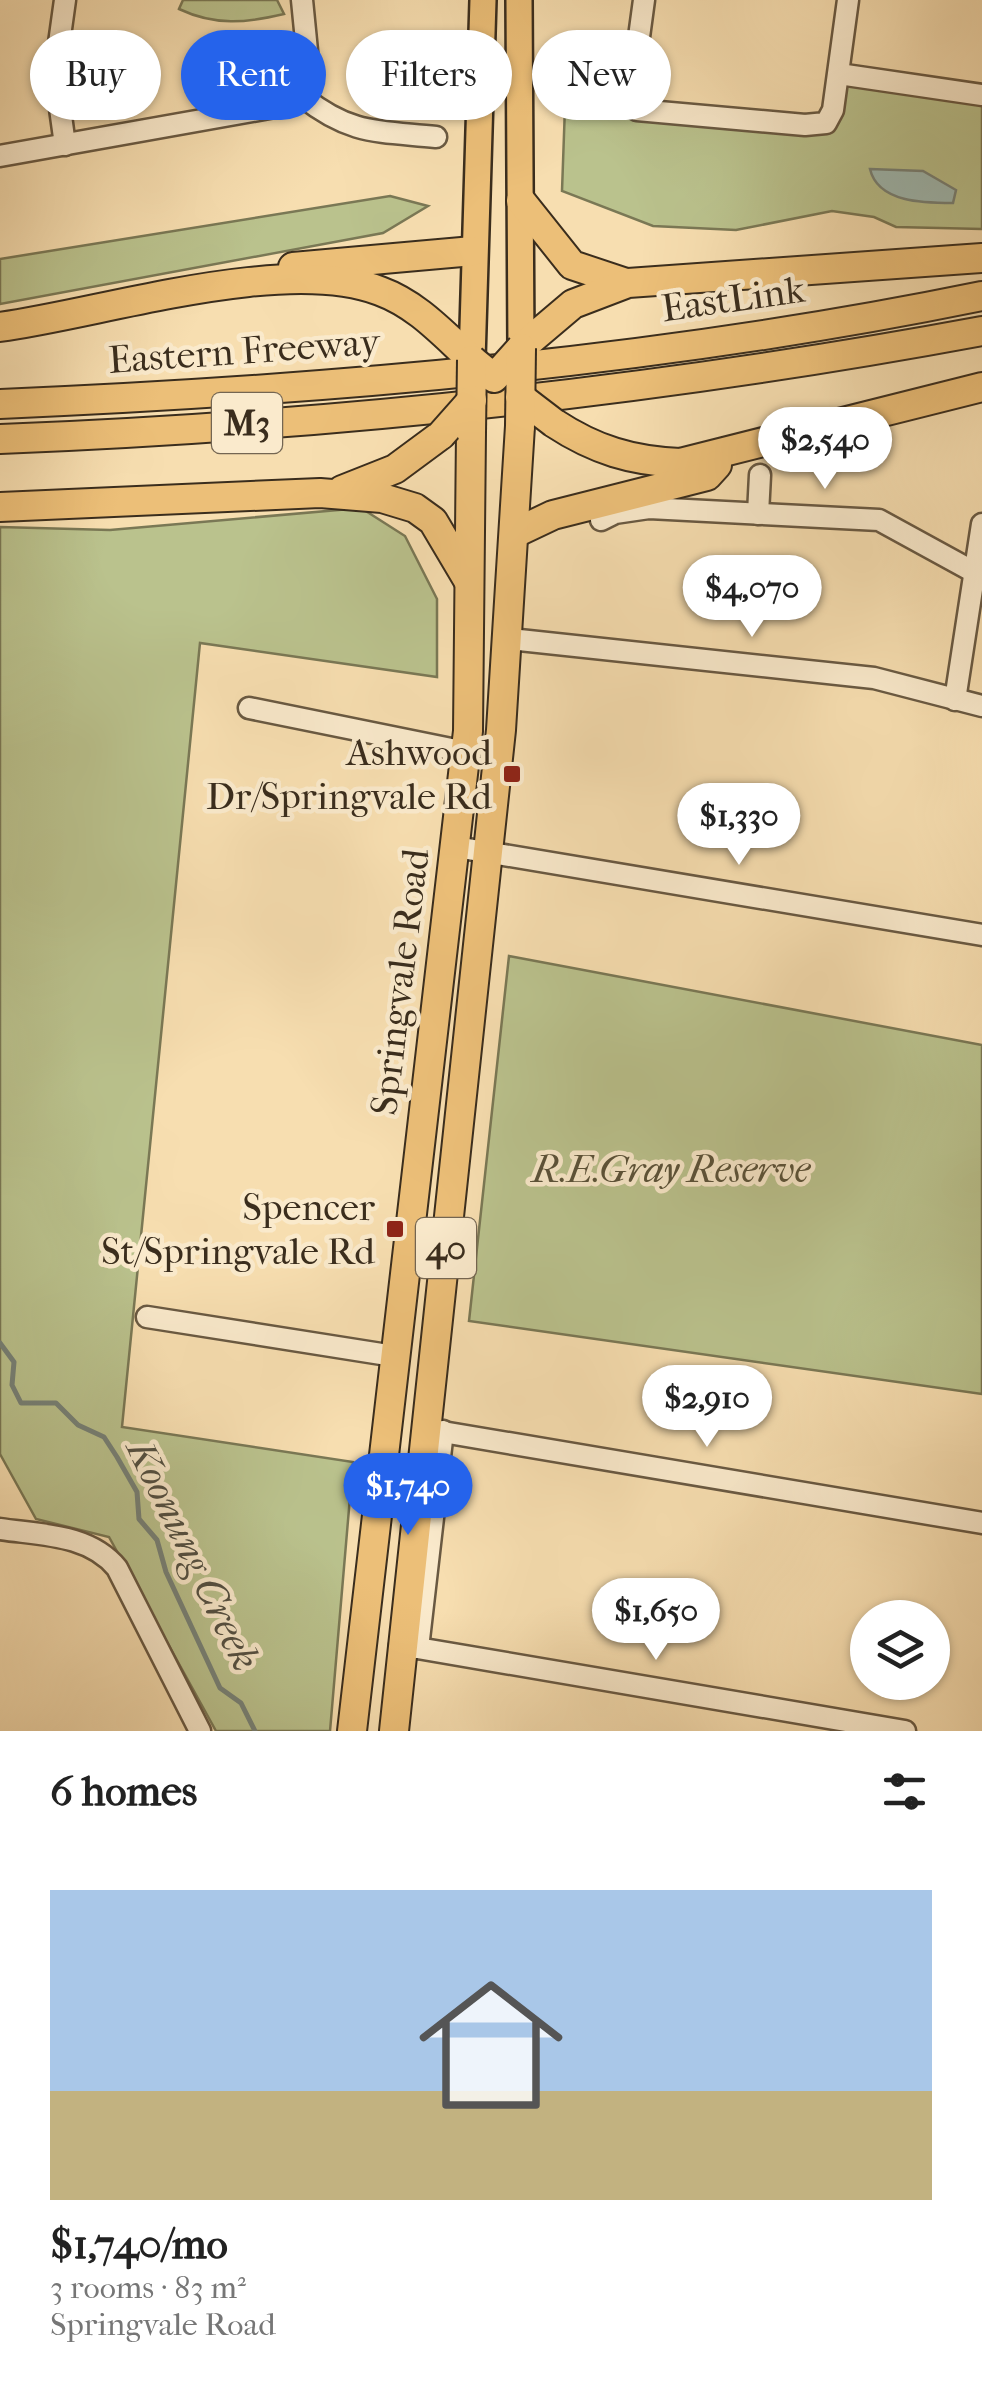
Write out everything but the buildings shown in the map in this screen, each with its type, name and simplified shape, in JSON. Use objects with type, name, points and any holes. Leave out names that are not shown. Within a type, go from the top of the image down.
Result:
[{"type":"highway","points":[[520,200],[566,260],[580,270],[628,283]]},
{"type":"highway","points":[[210,290],[317,263],[472,251]]},
{"type":"highway","points":[[477,359],[524,341],[573,304],[628,283],[982,258]]},
{"type":"highway","points":[[0,327],[276,281],[364,286],[415,308],[554,423],[610,453],[646,462],[680,463],[729,453],[982,387]]},
{"type":"highway","name":"EastLink","points":[[477,359],[787,330],[982,296]]},
{"type":"highway","name":"EastLink","points":[[582,392],[791,365],[982,332]]},
{"type":"highway","name":"Springvale Road","points":[[394,1731],[409,1646],[434,1430],[510,638],[524,341]]},
{"type":"highway","name":"Springvale Road","points":[[352,1731],[446,890],[456,847],[466,752],[471,432],[477,359]]},
{"type":"highway","name":"Eastern Freeway","points":[[0,404],[198,394],[477,359]]},
{"type":"highway","name":"Eastern Freeway","points":[[0,439],[126,433],[582,392]]},
{"type":"highway","points":[[320,494],[378,478],[441,435],[472,400]]},
{"type":"highway","points":[[515,533],[553,515],[708,476],[729,453]]},
{"type":"highway","points":[[0,507],[320,494],[382,498],[415,508],[442,529],[471,585]]},
{"type":"main road","name":"Springvale Road","points":[[477,359],[472,251],[482,0]]},
{"type":"main road","name":"Springvale Road","points":[[519,0],[524,341]]},
{"type":"street","points":[[65,0],[55,72],[66,145]]},
{"type":"street","points":[[302,0],[305,30]]},
{"type":"street","points":[[644,0],[632,104],[644,112],[817,124],[831,115],[848,0]]},
{"type":"street","points":[[839,74],[982,96]]},
{"type":"street","points":[[326,115],[356,128],[436,137]]},
{"type":"street","points":[[0,156],[204,120]]},
{"type":"street","points":[[758,514],[760,475]]},
{"type":"street","points":[[602,520],[616,513],[649,508],[758,514],[878,527],[976,582]]},
{"type":"street","points":[[955,700],[982,524]]},
{"type":"street","points":[[510,638],[874,678],[982,706]]},
{"type":"street","points":[[249,708],[466,752]]},
{"type":"street","points":[[456,847],[982,935]]},
{"type":"street","points":[[147,1318],[394,1356]]},
{"type":"street","points":[[434,1430],[982,1523]]},
{"type":"street","points":[[0,1529],[86,1543],[104,1552],[117,1568],[200,1731]]},
{"type":"street","points":[[409,1646],[906,1731]]},
{"type":"green space","points":[[183,0],[277,0],[284,14],[244,21],[218,20],[179,9]]},
{"type":"green space","points":[[844,80],[982,102],[982,229],[896,227],[874,217],[832,211],[736,230],[653,226],[562,191],[565,120],[671,119],[830,128]]},
{"type":"green space","points":[[390,196],[428,206],[383,233],[0,304],[0,259]]},
{"type":"green space","points":[[361,508],[405,536],[437,599],[437,677],[200,643],[122,1427],[353,1462],[330,1731],[216,1731],[109,1537],[36,1519],[0,1454],[0,527],[110,530]]},
{"type":"green space","name":"R.E.Gray Reserve","points":[[509,956],[982,1045],[982,1394],[469,1321]]},
{"type":"water","points":[[870,169],[923,171],[956,190],[953,203],[892,195],[882,189]]},
{"type":"waterway","name":"Koonung Creek","points":[[0,1343],[14,1362],[12,1385],[21,1403],[56,1403],[78,1425],[104,1437],[137,1492],[139,1519],[157,1540],[166,1572],[220,1688],[241,1703],[255,1731]]},
{"type":"place","name":"Ashwood Dr/Springvale Rd","points":[[512,774]]},
{"type":"place","name":"Spencer St/Springvale Rd","points":[[395,1229]]}]
